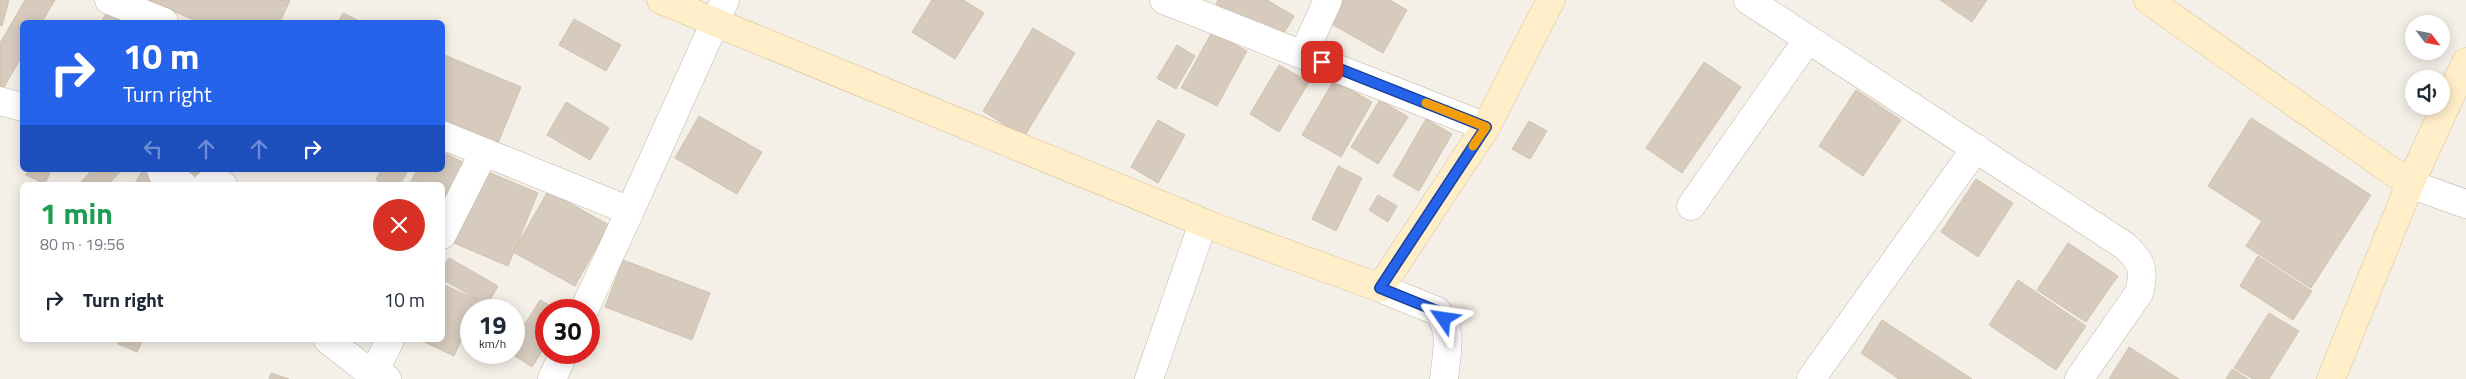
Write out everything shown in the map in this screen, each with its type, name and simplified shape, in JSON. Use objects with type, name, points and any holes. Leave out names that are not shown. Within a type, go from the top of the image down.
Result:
[{"type":"street","points":[[109,0],[159,20]]},
{"type":"street","points":[[661,0],[721,11],[1203,223],[1437,311],[1444,319],[1448,334],[1444,379]]},
{"type":"street","points":[[1164,0],[1486,127]]},
{"type":"street","points":[[1303,55],[1328,0]]},
{"type":"street","points":[[1380,288],[1486,127],[1551,0]]},
{"type":"street","points":[[1748,0],[2125,246],[2140,260],[2143,278],[2139,293],[2079,379]]},
{"type":"street","points":[[2148,0],[2410,184],[2466,204]]},
{"type":"street","points":[[589,299],[721,11]]},
{"type":"street","points":[[1691,206],[1808,39]]},
{"type":"street","points":[[2331,379],[2410,184],[2459,95],[2466,62]]},
{"type":"street","points":[[0,100],[20,106]]},
{"type":"street","points":[[445,136],[630,211]]},
{"type":"street","points":[[1812,379],[1976,148]]},
{"type":"street","points":[[445,229],[484,152]]},
{"type":"street","points":[[162,172],[163,175],[177,182]]},
{"type":"street","points":[[1150,379],[1203,223]]},
{"type":"street","points":[[331,342],[377,378],[389,342]]},
{"type":"street","points":[[552,379],[559,364]]},
{"type":"building","points":[[0,0],[9,0],[2,26],[0,25]]},
{"type":"building","points":[[25,0],[55,0],[43,20],[20,20],[20,59],[0,94],[0,43]]},
{"type":"building","points":[[149,0],[290,0],[281,20],[194,20]]},
{"type":"building","points":[[932,0],[963,0],[984,13],[955,59],[912,32]]},
{"type":"building","points":[[1218,0],[1267,0],[1294,16],[1280,40],[1216,4]]},
{"type":"building","points":[[1338,0],[1390,0],[1407,10],[1383,53],[1326,21]]},
{"type":"building","points":[[1940,0],[1987,0],[1972,22]]},
{"type":"building","points":[[110,7],[134,20],[102,20]]},
{"type":"building","points":[[343,13],[357,20],[339,20]]},
{"type":"building","points":[[574,19],[621,45],[606,71],[559,45]]},
{"type":"building","points":[[1033,28],[1075,53],[1024,137],[983,111]]},
{"type":"building","points":[[1212,32],[1247,51],[1217,106],[1181,88]]},
{"type":"building","points":[[1177,45],[1195,56],[1176,89],[1157,78]]},
{"type":"building","points":[[445,55],[521,87],[496,148],[445,127]]},
{"type":"building","points":[[1704,62],[1741,87],[1682,173],[1646,148]]},
{"type":"building","points":[[1279,65],[1309,82],[1279,132],[1250,114]]},
{"type":"building","points":[[1334,80],[1372,102],[1341,157],[1302,135]]},
{"type":"building","points":[[1856,90],[1901,120],[1863,176],[1819,146]]},
{"type":"building","points":[[1380,100],[1408,117],[1378,164],[1351,147]]},
{"type":"building","points":[[566,102],[609,128],[590,160],[547,135]]},
{"type":"building","points":[[699,116],[762,152],[737,194],[675,158]]},
{"type":"building","points":[[2251,118],[2371,195],[2311,288],[2246,246],[2262,221],[2208,186]]},
{"type":"building","points":[[1426,119],[1452,134],[1419,191],[1393,176]]},
{"type":"building","points":[[1158,120],[1185,135],[1158,183],[1131,167]]},
{"type":"building","points":[[1529,121],[1547,131],[1530,159],[1512,149]]},
{"type":"building","points":[[445,153],[471,166],[445,214],[445,182],[411,182],[416,172],[445,172]]},
{"type":"building","points":[[1338,166],[1362,178],[1336,231],[1312,219]]},
{"type":"building","points":[[479,168],[538,193],[508,266],[449,241]]},
{"type":"building","points":[[27,172],[50,172],[46,182],[41,182],[26,175]]},
{"type":"building","points":[[90,172],[120,172],[111,182],[81,182]]},
{"type":"building","points":[[142,172],[151,172],[164,181],[164,182],[136,182]]},
{"type":"building","points":[[170,172],[205,172],[200,182],[192,182]]},
{"type":"building","points":[[380,172],[407,172],[402,182],[380,182],[376,180]]},
{"type":"building","points":[[1976,179],[2013,203],[1978,257],[1941,232]]},
{"type":"building","points":[[548,191],[609,225],[575,286],[513,252]]},
{"type":"building","points":[[1378,195],[1397,206],[1388,222],[1369,210]]},
{"type":"building","points":[[2068,243],[2118,276],[2086,322],[2037,290]]},
{"type":"building","points":[[2258,256],[2312,291],[2293,320],[2240,286]]},
{"type":"building","points":[[449,258],[498,286],[490,299],[477,299],[445,281],[445,264]]},
{"type":"building","points":[[623,260],[710,293],[692,340],[605,307]]},
{"type":"building","points":[[2018,280],[2086,326],[2056,370],[1989,325]]},
{"type":"building","points":[[445,285],[476,299],[460,299],[460,343],[454,356],[424,342],[445,342]]},
{"type":"building","points":[[535,308],[535,362],[532,367],[525,362],[525,324]]},
{"type":"building","points":[[2269,313],[2299,331],[2269,379],[2253,379],[2234,368]]},
{"type":"building","points":[[1882,320],[1972,379],[1899,379],[1861,353]]},
{"type":"building","points":[[119,342],[142,342],[137,352],[118,344]]},
{"type":"building","points":[[2129,347],[2179,379],[2109,379]]},
{"type":"building","points":[[2232,369],[2248,379],[2226,379]]},
{"type":"building","points":[[271,373],[289,379],[269,379]]},
{"type":"slow traffic","points":[[1426,103],[1486,127],[1473,146]]},
{"type":"route","points":[[1322,62],[1486,127],[1380,288],[1437,311],[1444,319]]}]
